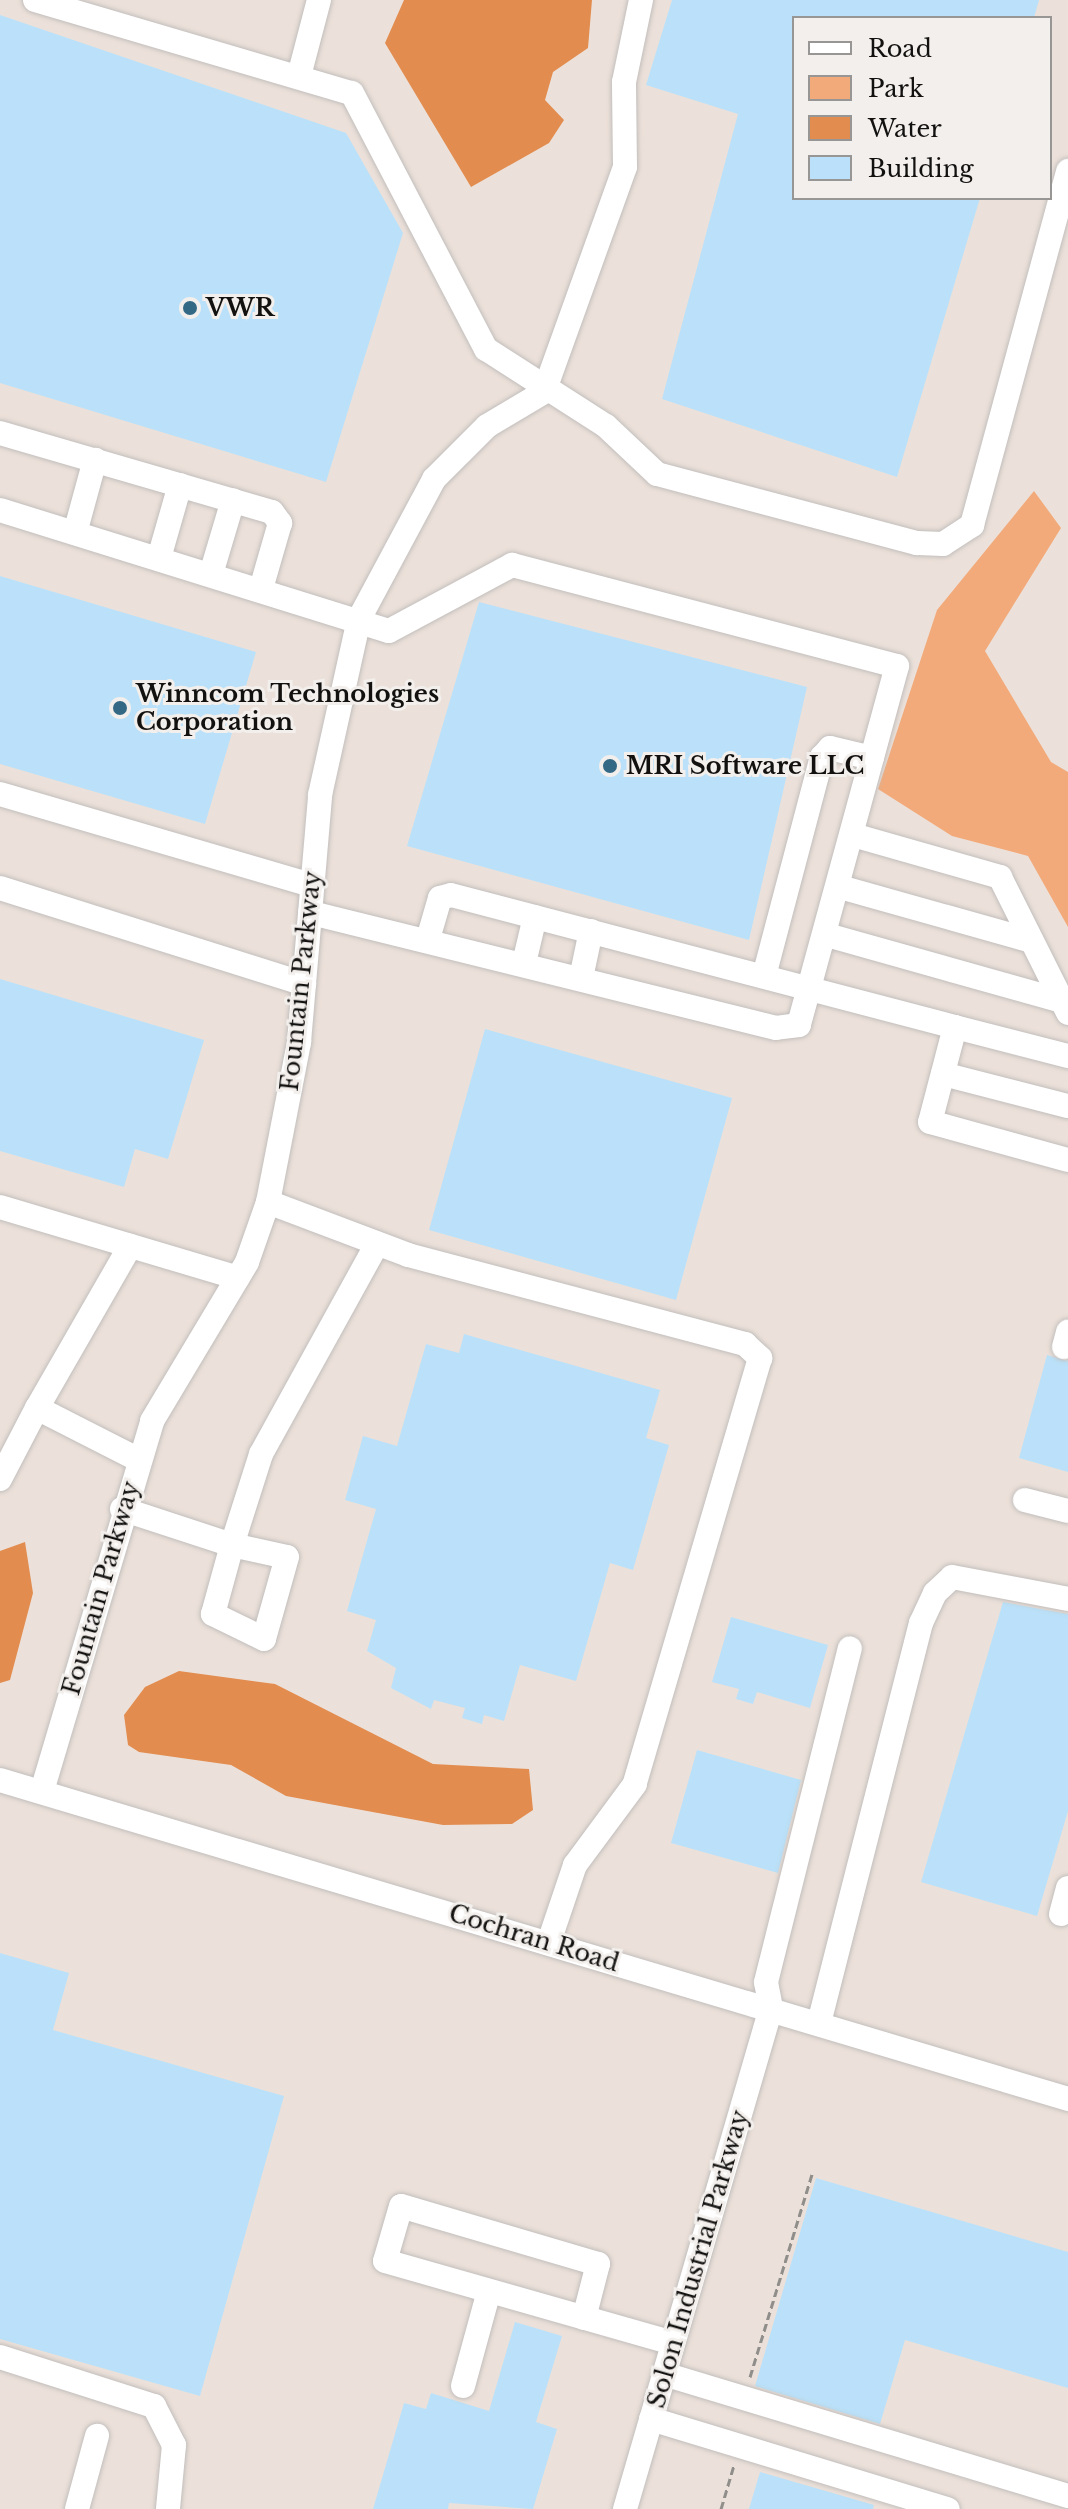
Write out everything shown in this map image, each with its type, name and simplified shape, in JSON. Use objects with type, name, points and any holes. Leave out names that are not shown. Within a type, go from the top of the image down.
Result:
[{"type":"street","points":[[35,0],[352,93],[486,349],[544,392],[606,426],[657,474],[681,484],[943,544],[972,525],[1068,171]]},
{"type":"street","points":[[299,76],[319,0]]},
{"type":"street","points":[[544,392],[625,167],[624,82],[641,0]]},
{"type":"street","name":"Fountain Parkway","points":[[42,1791],[122,1509],[152,1421],[238,1278],[268,1202],[304,984],[320,795],[359,619],[434,479],[487,426],[544,392]]},
{"type":"street","points":[[0,433],[272,512],[280,523],[261,589]]},
{"type":"street","points":[[75,533],[95,460]]},
{"type":"street","points":[[159,558],[180,485]]},
{"type":"street","points":[[211,574],[233,500]]},
{"type":"street","points":[[0,510],[359,619],[389,631],[512,565],[897,666],[814,989],[799,1025],[776,1028],[428,939],[310,913]]},
{"type":"street","points":[[764,976],[822,757],[830,748],[872,758]]},
{"type":"street","points":[[0,794],[312,885]]},
{"type":"street","points":[[853,835],[1000,877],[1065,1007]]},
{"type":"street","points":[[840,887],[1032,941]]},
{"type":"street","points":[[0,888],[304,984]]},
{"type":"street","points":[[428,939],[440,898],[451,895],[1068,1056]]},
{"type":"street","points":[[524,963],[535,917]]},
{"type":"street","points":[[581,978],[591,931]]},
{"type":"street","points":[[827,935],[1065,1007]]},
{"type":"street","points":[[955,1027],[930,1122],[1068,1160]]},
{"type":"street","points":[[943,1074],[1068,1106]]},
{"type":"street","points":[[268,1202],[377,1244],[745,1344],[760,1358],[635,1784],[575,1865],[549,1942]]},
{"type":"street","points":[[0,1207],[238,1278]]},
{"type":"street","points":[[122,1509],[232,1545],[261,1454],[377,1244]]},
{"type":"street","points":[[0,1479],[130,1246]]},
{"type":"street","points":[[37,1408],[139,1460]]},
{"type":"street","points":[[1025,1500],[1068,1511]]},
{"type":"street","points":[[819,2023],[921,1623],[935,1593],[952,1577],[1068,1599]]},
{"type":"street","name":"Solon Industrial Parkway","points":[[625,2509],[771,2008],[766,1982],[850,1648]]},
{"type":"street","name":"Cochran Road","points":[[0,1780],[1068,2099]]},
{"type":"street","points":[[1061,1914],[1068,1888]]},
{"type":"street","points":[[584,2318],[598,2264],[401,2206],[385,2261],[489,2291],[584,2318],[673,2343]]},
{"type":"street","points":[[463,2386],[489,2291]]},
{"type":"street","points":[[0,2357],[154,2406],[174,2445],[168,2509]]},
{"type":"street","points":[[664,2374],[1068,2496]]},
{"type":"street","points":[[651,2419],[948,2509]]},
{"type":"street","points":[[77,2509],[97,2436]]},
{"type":"path","points":[[744,2398],[812,2174]]},
{"type":"path","points":[[721,2509],[739,2446]]},
{"type":"shaded area","points":[[0,0],[1068,0],[1068,2509],[0,2509]]},
{"type":"green space","points":[[1034,491],[1061,528],[985,651],[1051,762],[1068,772],[1068,927],[1028,856],[952,836],[878,789],[937,610]]},
{"type":"water","points":[[404,0],[592,0],[588,48],[553,72],[545,100],[564,120],[549,143],[471,187],[385,43]]},
{"type":"water","points":[[25,1542],[33,1593],[10,1680],[0,1683],[0,1551]]},
{"type":"water","points":[[179,1671],[275,1684],[433,1764],[529,1769],[533,1810],[512,1824],[443,1825],[286,1796],[231,1765],[139,1752],[128,1745],[124,1715],[145,1687]]},
{"type":"building","points":[[672,0],[1039,0],[1035,16],[792,16],[792,200],[979,200],[897,477],[662,399],[738,114],[646,85]]},
{"type":"building","name":"VWR","points":[[0,15],[346,133],[403,233],[326,482],[0,383]]},
{"type":"building","name":"Winncom Technologies Corporation","points":[[0,576],[256,652],[205,824],[0,764]]},
{"type":"building","name":"MRI Software LLC","points":[[479,602],[807,687],[749,940],[407,846]]},
{"type":"building","points":[[0,979],[204,1040],[168,1159],[135,1149],[124,1187],[0,1151]]},
{"type":"building","points":[[485,1029],[732,1098],[676,1300],[429,1230]]},
{"type":"building","points":[[464,1334],[660,1390],[646,1438],[669,1445],[633,1570],[610,1563],[576,1681],[520,1665],[504,1721],[484,1715],[482,1724],[462,1718],[465,1708],[434,1700],[431,1709],[391,1688],[396,1668],[367,1651],[376,1620],[347,1611],[376,1509],[345,1500],[363,1436],[397,1446],[426,1344],[459,1353]]},
{"type":"building","points":[[1047,1355],[1068,1361],[1068,1472],[1019,1458]]},
{"type":"building","points":[[1003,1602],[1068,1614],[1068,1811],[1037,1916],[921,1882]]},
{"type":"building","points":[[731,1617],[828,1645],[810,1708],[757,1692],[753,1704],[736,1699],[739,1689],[712,1682]]},
{"type":"building","points":[[697,1750],[801,1780],[778,1873],[671,1843]]},
{"type":"building","points":[[0,1953],[69,1973],[53,2030],[284,2096],[200,2396],[0,2339]]},
{"type":"building","points":[[816,2178],[1068,2252],[1068,2388],[905,2340],[880,2424],[755,2386]]},
{"type":"building","points":[[515,2322],[562,2336],[536,2422],[557,2429],[533,2509],[449,2503],[448,2509],[373,2509],[404,2403],[426,2409],[431,2393],[489,2411]]},
{"type":"building","points":[[760,2472],[874,2505],[873,2509],[749,2509]]},
{"type":"place","name":"VWR","points":[[190,308]]},
{"type":"place","name":"Winncom Technologies Corporation","points":[[120,708]]},
{"type":"place","name":"MRI Software LLC","points":[[610,766]]}]
